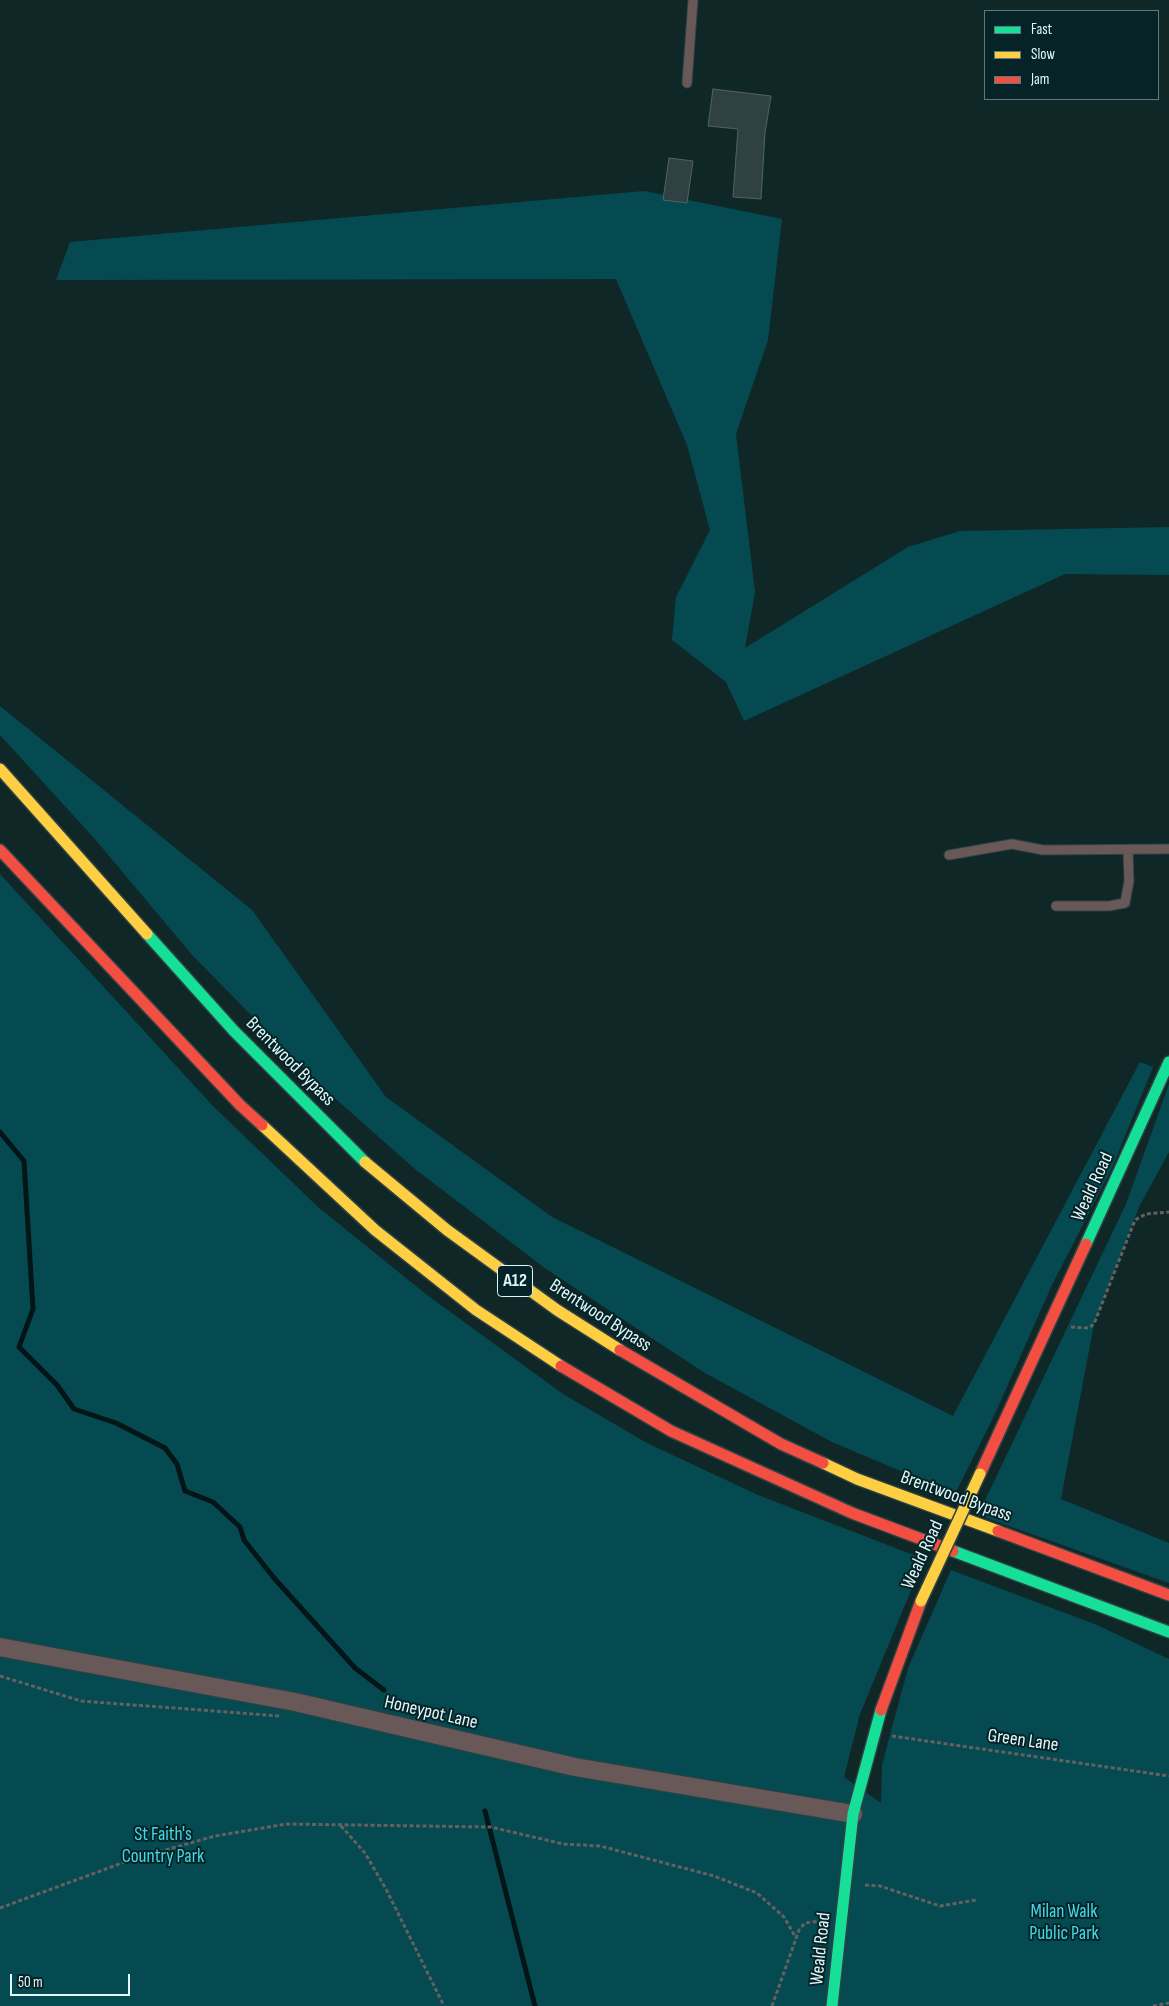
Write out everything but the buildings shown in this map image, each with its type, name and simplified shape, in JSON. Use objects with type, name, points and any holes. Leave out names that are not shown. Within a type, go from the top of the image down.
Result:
[{"type":"main road","name":"Brentwood Bypass","points":[[0,769],[234,1031],[366,1162],[446,1230],[556,1310],[632,1358],[781,1444],[857,1479],[1169,1595]]},
{"type":"main road","name":"A12","points":[[0,850],[215,1080],[375,1230],[476,1310],[548,1358],[671,1431],[787,1485],[852,1514],[1169,1632]]},
{"type":"main road","name":"Weald Road","points":[[832,2006],[853,1814],[873,1734],[895,1667],[921,1602],[1169,1062]]},
{"type":"street","name":"Honeypot Lane","points":[[0,1647],[295,1702],[575,1767],[853,1814]]},
{"type":"lane","points":[[687,83],[693,0]]},
{"type":"lane","points":[[949,855],[1012,844],[1043,850],[1169,849]]},
{"type":"lane","points":[[1056,906],[1109,906],[1124,903],[1128,881],[1128,850]]},
{"type":"path","points":[[1049,1324],[1088,1328],[1094,1324],[1135,1220],[1146,1214],[1169,1212]]},
{"type":"path","points":[[0,1676],[80,1701],[276,1718],[292,1713],[295,1702]]},
{"type":"path","name":"Green Lane","points":[[873,1734],[1169,1776]]},
{"type":"path","points":[[0,1908],[130,1860],[215,1836],[286,1824],[500,1828],[563,1844],[600,1846],[714,1876],[757,1893],[784,1917],[796,1938]]},
{"type":"path","points":[[340,1826],[365,1853],[388,1891],[444,2006]]},
{"type":"path","points":[[846,1882],[880,1886],[940,1906],[976,1900]]},
{"type":"path","points":[[772,2006],[796,1938],[805,1923],[842,1918]]},
{"type":"path","points":[[1153,2006],[1169,2003]]},
{"type":"green space","points":[[644,191],[782,219],[768,340],[736,434],[755,592],[745,648],[908,547],[960,531],[1169,527],[1169,575],[1065,574],[744,721],[726,682],[672,640],[676,597],[710,530],[687,445],[616,279],[56,280],[70,242]]},
{"type":"green space","points":[[0,706],[252,910],[386,1097],[552,1217],[953,1416],[1140,1062],[1153,1067],[1113,1166],[1051,1287],[995,1414],[955,1494],[832,1442],[705,1373],[546,1269],[415,1169],[321,1086],[193,956],[94,838],[0,735]]},
{"type":"green space","points":[[0,874],[213,1106],[318,1207],[427,1295],[563,1394],[647,1443],[758,1495],[924,1559],[860,1714],[844,1777],[881,1803],[882,1765],[908,1668],[951,1570],[1097,1625],[1169,1659],[1169,2006],[0,2006]]},
{"type":"green space","points":[[1169,1084],[1169,1152],[1139,1207],[1094,1324],[1061,1499],[1169,1543],[1169,1583],[978,1515],[1126,1204]]},
{"type":"waterway","points":[[0,1132],[24,1161],[33,1309],[19,1347],[57,1385],[74,1409],[116,1423],[165,1448],[177,1464],[185,1491],[213,1502],[240,1527],[244,1540],[274,1578],[355,1668],[384,1690]]},
{"type":"waterway","points":[[485,1811],[535,2006]]},
{"type":"traffic: fast","points":[[147,934],[234,1031],[365,1162]]},
{"type":"traffic: fast","points":[[1086,1244],[1169,1062]]},
{"type":"traffic: fast","points":[[953,1551],[1169,1632]]},
{"type":"traffic: fast","points":[[832,2006],[853,1814],[881,1710]]},
{"type":"traffic: slow","points":[[0,769],[147,934]]},
{"type":"traffic: slow","points":[[262,1125],[375,1230],[476,1310],[561,1366]]},
{"type":"traffic: slow","points":[[365,1162],[447,1230],[557,1310],[620,1350]]},
{"type":"traffic: slow","points":[[823,1463],[857,1479],[998,1531]]},
{"type":"traffic: slow","points":[[921,1601],[980,1474]]},
{"type":"traffic: jam","points":[[0,850],[240,1105],[262,1125]]},
{"type":"traffic: jam","points":[[980,1474],[1086,1244]]},
{"type":"traffic: jam","points":[[620,1350],[781,1444],[823,1463]]},
{"type":"traffic: jam","points":[[561,1366],[671,1431],[852,1513],[953,1551]]},
{"type":"traffic: jam","points":[[998,1531],[1169,1595]]},
{"type":"traffic: jam","points":[[881,1710],[921,1601]]},
{"type":"park label","name":"St Faith's Country Park","points":[[163,1846]]},
{"type":"park label","name":"Milan Walk Public Park","points":[[1064,1923]]}]
